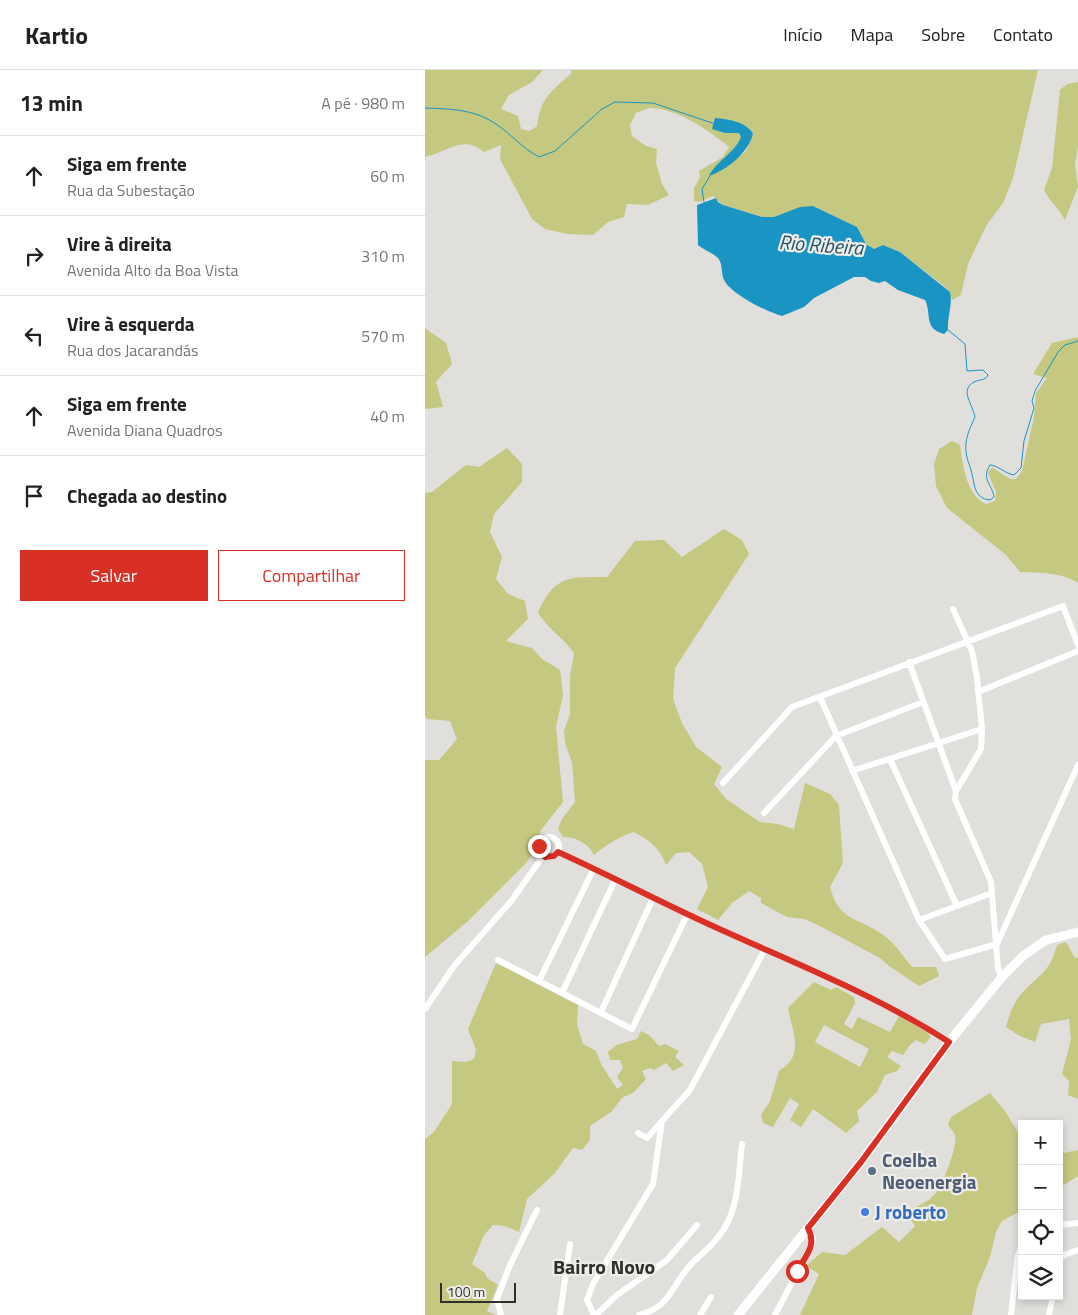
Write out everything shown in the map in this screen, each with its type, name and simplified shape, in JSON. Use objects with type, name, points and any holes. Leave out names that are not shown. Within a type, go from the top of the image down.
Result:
[{"type":"main road","points":[[738,1315],[865,1156],[949,1042],[1002,977],[1023,956],[1046,940],[1078,932]]},
{"type":"street","points":[[723,783],[792,707],[820,696],[1063,606],[1078,645]]},
{"type":"street","points":[[953,609],[972,651],[982,729],[981,748],[956,792],[955,799],[987,870],[992,893],[998,968],[1002,977]]},
{"type":"street","points":[[978,692],[1078,651]]},
{"type":"street","points":[[909,662],[956,792]]},
{"type":"street","points":[[820,696],[919,920],[945,959],[997,944],[1078,766]]},
{"type":"street","points":[[764,812],[837,736],[923,702]]},
{"type":"street","points":[[852,771],[982,729]]},
{"type":"street","points":[[890,759],[957,906]]},
{"type":"street","points":[[543,856],[539,846],[546,837],[557,840],[558,852]]},
{"type":"street","points":[[543,856],[552,857],[558,852]]},
{"type":"street","points":[[558,852],[687,915],[876,1000],[916,1020],[949,1042]]},
{"type":"street","points":[[425,1009],[454,966],[512,900],[543,856]]},
{"type":"street","points":[[539,981],[594,868]]},
{"type":"street","points":[[562,993],[615,880]]},
{"type":"street","points":[[919,920],[992,893]]},
{"type":"street","points":[[601,1012],[653,898]]},
{"type":"street","points":[[498,960],[632,1029],[687,915]]},
{"type":"street","points":[[638,1133],[647,1138],[690,1090],[765,950]]},
{"type":"street","points":[[662,1121],[653,1184],[593,1284],[587,1300],[595,1315],[604,1310],[617,1295],[667,1260],[693,1232],[697,1225]]},
{"type":"street","points":[[639,1315],[651,1312],[665,1302],[688,1267],[703,1255],[721,1235],[733,1215],[742,1144]]},
{"type":"street","points":[[501,1315],[497,1300],[510,1265],[537,1210]]},
{"type":"street","points":[[1063,1225],[1078,1223]]},
{"type":"street","points":[[775,1315],[812,1244],[813,1238],[808,1228]]},
{"type":"street","points":[[559,1315],[570,1244]]},
{"type":"street","points":[[1063,1256],[1078,1250]]},
{"type":"street","points":[[1011,1315],[1019,1255]]},
{"type":"street","points":[[1013,1300],[1018,1296]]},
{"type":"street","points":[[700,1315],[711,1298]]},
{"type":"street","points":[[1049,1315],[1052,1300]]},
{"type":"green space","points":[[425,70],[543,70],[532,82],[509,95],[501,109],[518,116],[521,129],[530,131],[537,126],[541,109],[548,96],[571,74],[571,70],[1038,70],[1013,178],[1003,203],[986,226],[968,264],[961,295],[952,300],[950,292],[944,286],[900,252],[883,245],[874,249],[866,244],[857,227],[813,206],[774,217],[762,217],[723,205],[713,196],[699,202],[694,201],[694,188],[700,177],[699,171],[723,157],[729,147],[693,121],[662,109],[649,108],[636,113],[630,125],[632,136],[646,146],[657,149],[656,163],[662,184],[669,195],[648,205],[627,204],[624,217],[608,222],[593,235],[568,234],[545,229],[532,219],[500,159],[501,145],[484,152],[469,144],[462,144],[425,157]],"holes":[[[722,119],[747,126],[753,134],[746,151],[717,173],[741,137],[739,133],[724,133]]]},
{"type":"green space","points":[[1078,82],[1078,146],[1075,165],[1078,187],[1065,220],[1044,190],[1052,168],[1060,90],[1067,84]]},
{"type":"green space","points":[[425,328],[446,343],[452,364],[436,382],[443,407],[425,409]]},
{"type":"green space","points":[[1078,337],[1078,583],[1057,575],[1020,572],[1006,555],[947,508],[936,486],[934,464],[939,449],[952,441],[960,445],[967,479],[974,494],[986,504],[995,501],[996,492],[988,473],[990,469],[993,468],[1010,479],[1016,479],[1022,471],[1034,417],[1036,393],[1047,378],[1033,374],[1052,343]]},
{"type":"green space","points":[[507,448],[522,464],[522,482],[494,514],[490,532],[502,557],[496,579],[508,594],[525,601],[528,619],[506,641],[532,648],[542,659],[560,670],[563,695],[556,727],[563,802],[541,830],[534,851],[527,862],[467,922],[425,957],[425,760],[439,760],[457,739],[450,721],[427,719],[425,716],[425,493],[432,492],[466,465],[479,467]]},
{"type":"green space","points":[[724,529],[742,540],[749,554],[675,668],[673,699],[682,723],[696,747],[722,767],[714,784],[726,799],[760,822],[778,824],[794,829],[805,783],[830,794],[839,805],[843,863],[830,887],[834,899],[839,908],[846,914],[887,938],[912,967],[936,967],[939,976],[919,986],[880,958],[818,925],[804,919],[787,917],[761,903],[761,898],[749,891],[732,903],[718,920],[697,909],[708,887],[702,864],[689,852],[676,853],[666,865],[661,854],[653,845],[634,832],[602,848],[594,855],[585,844],[572,838],[563,837],[558,829],[562,819],[575,802],[572,763],[565,743],[564,731],[570,714],[570,676],[574,653],[538,612],[544,600],[551,590],[565,580],[583,577],[607,577],[635,541],[664,540],[682,557]]},
{"type":"green space","points":[[1066,942],[1075,958],[1078,958],[1078,1099],[1068,1095],[1069,1081],[1062,1074],[1071,1039],[1069,1019],[1041,1024],[1035,1042],[1018,1035],[1006,1027],[1012,1008],[1017,1000],[1048,967],[1057,945]]},
{"type":"green space","points":[[496,963],[578,1005],[577,1024],[583,1044],[596,1051],[601,1064],[617,1089],[623,1085],[617,1077],[623,1068],[620,1060],[610,1060],[608,1052],[616,1045],[637,1039],[641,1031],[649,1035],[659,1046],[665,1044],[679,1051],[675,1057],[684,1065],[673,1071],[666,1063],[654,1070],[650,1068],[642,1071],[646,1079],[633,1093],[623,1097],[611,1112],[590,1126],[590,1140],[582,1150],[573,1148],[555,1173],[527,1199],[519,1232],[505,1226],[493,1225],[484,1235],[472,1264],[498,1285],[487,1311],[496,1315],[425,1315],[425,1139],[434,1132],[452,1104],[452,1061],[466,1062],[474,1059],[476,1050],[468,1029]]},
{"type":"green space","points":[[814,982],[831,990],[836,987],[854,997],[855,1003],[844,1024],[852,1029],[858,1017],[890,1032],[899,1016],[928,1033],[931,1037],[924,1044],[916,1040],[903,1055],[892,1051],[887,1057],[901,1066],[897,1071],[885,1075],[877,1092],[857,1111],[859,1121],[846,1133],[813,1109],[801,1127],[790,1120],[799,1104],[790,1098],[773,1127],[763,1123],[761,1115],[770,1101],[779,1071],[787,1065],[795,1050],[794,1034],[788,1008]],"holes":[[[824,1025],[869,1049],[860,1067],[815,1042]]]},
{"type":"green space","points":[[990,1093],[1007,1114],[1018,1133],[1018,1212],[1002,1221],[996,1232],[990,1257],[977,1288],[972,1315],[800,1315],[819,1274],[806,1266],[822,1252],[845,1255],[882,1227],[899,1242],[915,1226],[906,1211],[924,1203],[937,1192],[952,1157],[955,1140],[954,1134],[948,1125],[951,1117]]},
{"type":"green space","points":[[1078,1150],[1078,1176],[1063,1185],[1063,1151],[1064,1153]]},
{"type":"water","points":[[715,118],[731,120],[742,124],[753,134],[747,148],[736,160],[723,170],[709,176],[712,170],[734,148],[741,137],[739,133],[725,133],[712,129]]},
{"type":"water","points":[[716,198],[723,205],[762,217],[774,217],[800,207],[813,206],[857,227],[866,244],[874,249],[883,245],[900,252],[950,292],[948,330],[944,334],[933,328],[929,320],[925,300],[898,290],[885,281],[879,283],[865,277],[854,277],[814,298],[804,307],[782,316],[750,302],[734,291],[724,280],[721,263],[718,258],[698,245],[697,205]]},
{"type":"waterway","name":"Rio Ribeira","points":[[425,108],[462,111],[479,115],[496,124],[539,157],[555,151],[602,109],[615,102],[653,103],[715,124]]},
{"type":"waterway","name":"Rio Ribeira","points":[[704,202],[702,189],[710,176]]},
{"type":"waterway","name":"Rio Ribeira","points":[[948,330],[965,344],[967,371],[983,370],[988,375],[984,379],[974,382],[968,389],[968,398],[975,417],[968,433],[966,447],[976,489],[980,496],[990,500],[994,497],[987,478],[990,465],[1014,475],[1021,468],[1024,441],[1034,408],[1032,401],[1035,391],[1058,352],[1065,345],[1078,341]]},
{"type":"place","name":"Coelba Neoenergia","points":[[872,1171]]},
{"type":"place","name":"J roberto","points":[[865,1212]]},
{"type":"district","name":"Bairro Novo","points":[[604,1267]]},
{"type":"route","points":[[539,846],[540,852],[545,857],[554,856],[558,852],[594,868],[687,915],[876,1000],[916,1020],[949,1042],[861,1162],[808,1228],[813,1238],[812,1244],[797,1271]]}]
